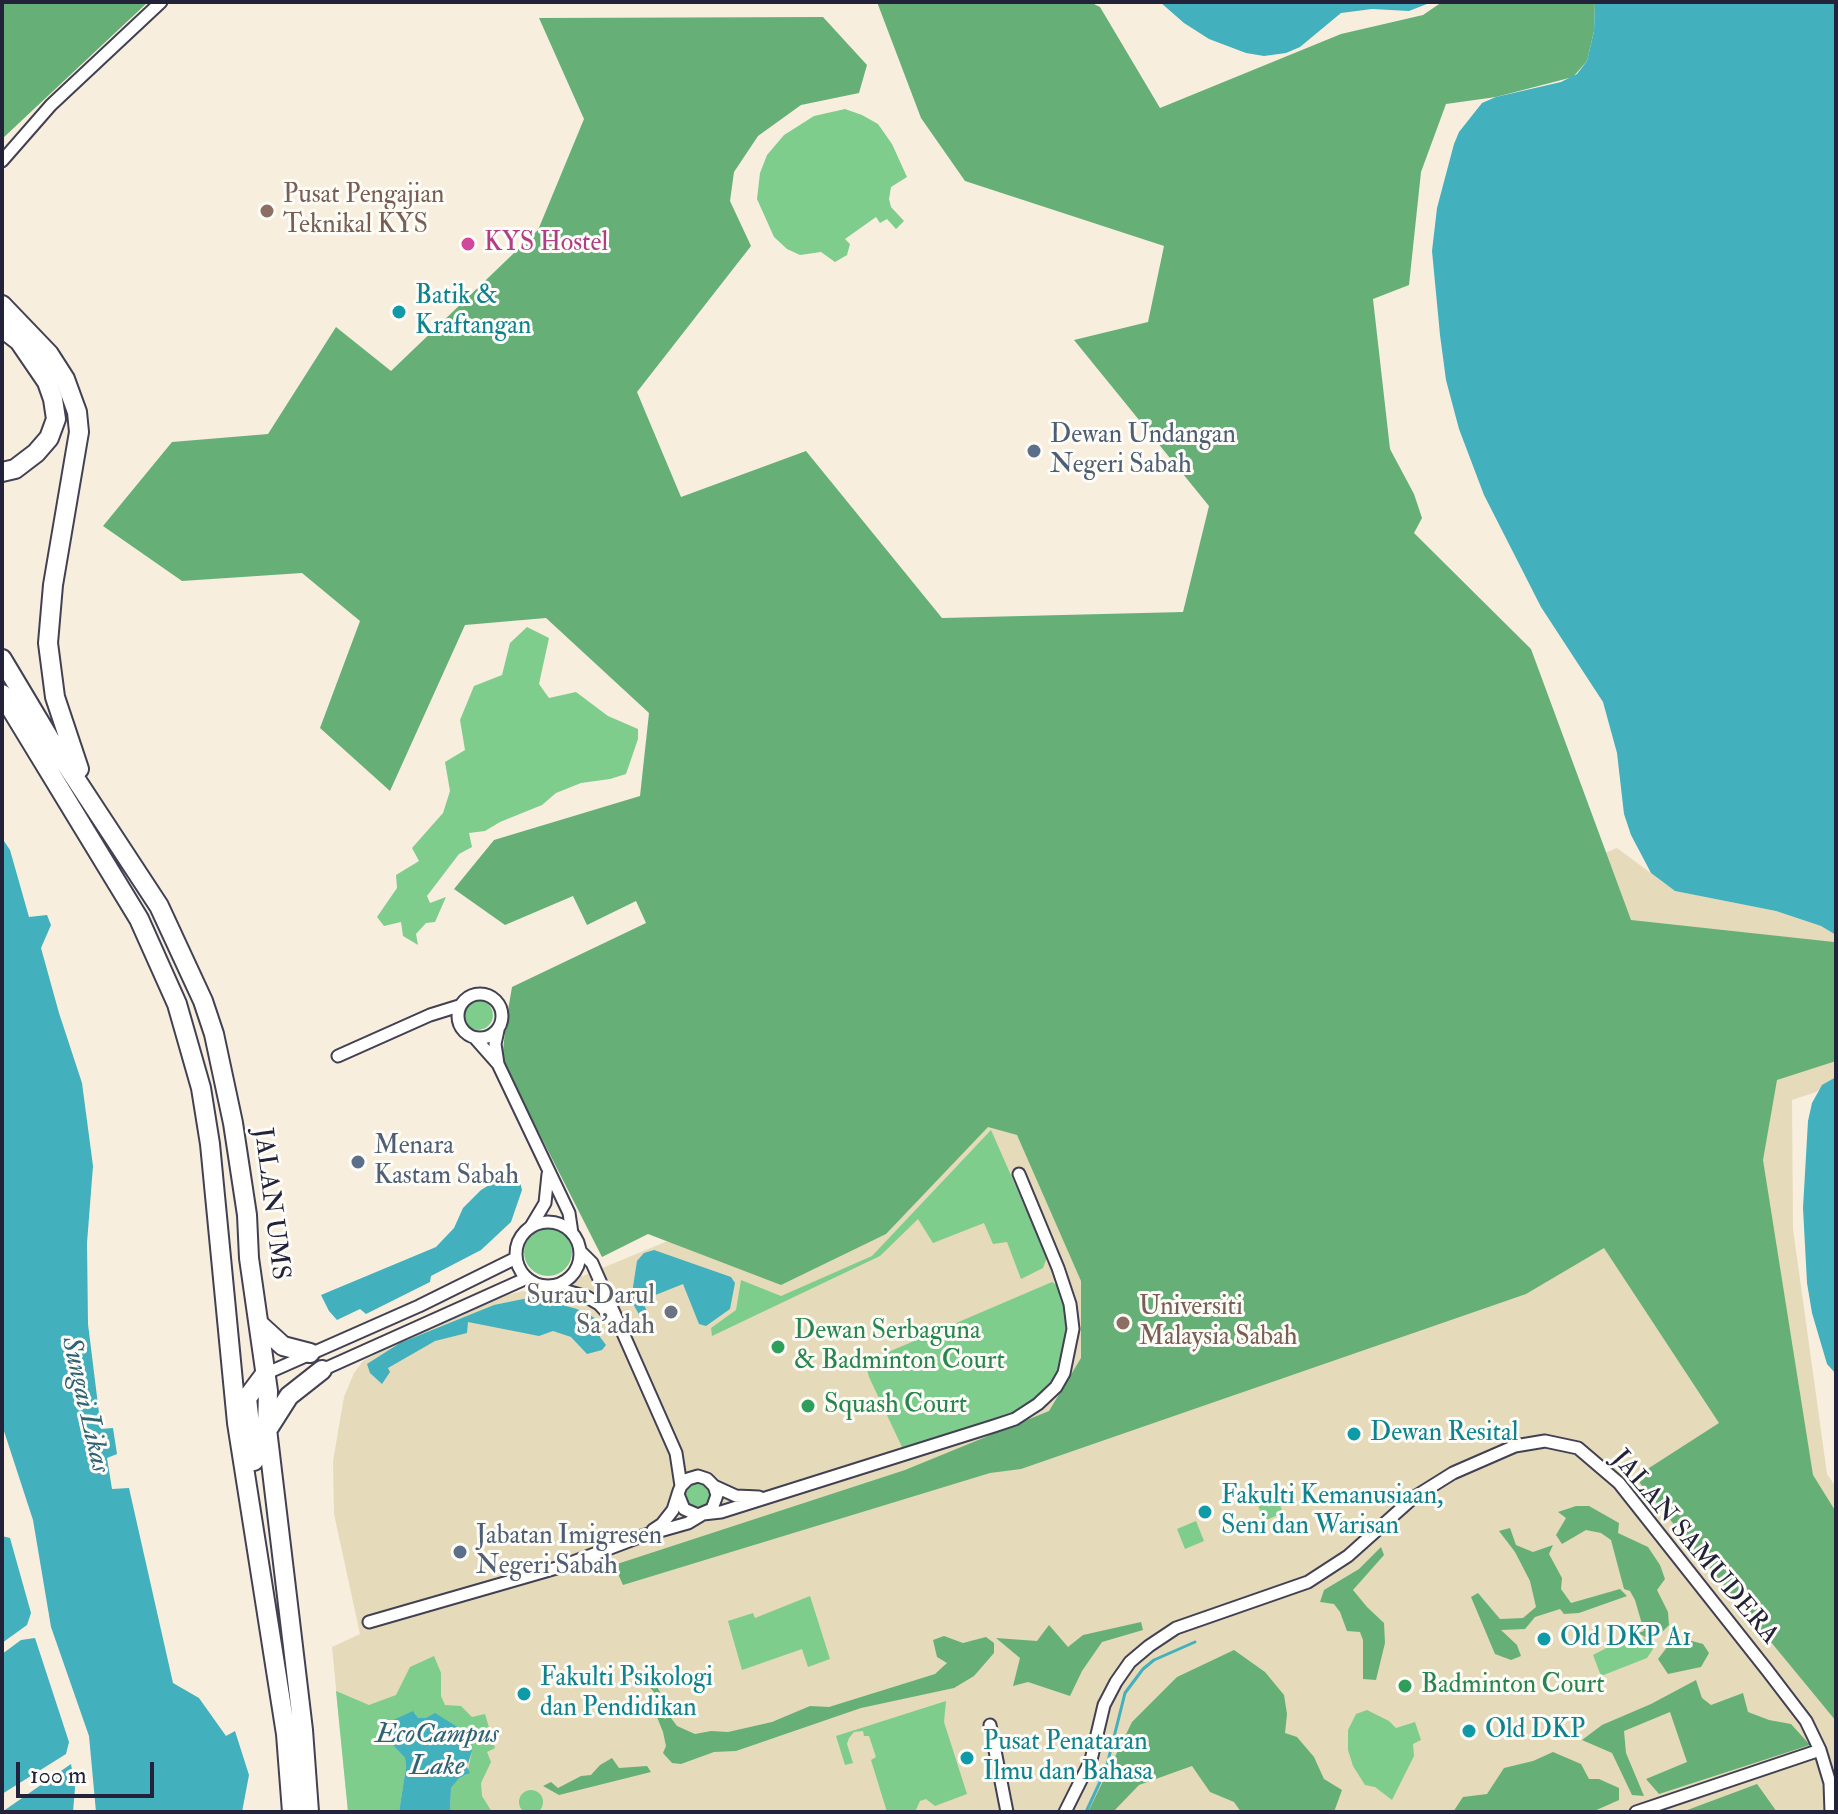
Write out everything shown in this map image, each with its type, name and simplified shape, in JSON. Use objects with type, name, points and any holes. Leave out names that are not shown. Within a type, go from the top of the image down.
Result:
[{"type":"highway","points":[[2,305],[49,354],[65,379],[77,412],[79,432],[53,585],[48,643],[55,697],[93,804]]},
{"type":"highway","points":[[2,328],[19,341],[47,382],[56,419],[49,438],[36,453],[15,469],[2,472]]},
{"type":"highway","name":"JALAN UMS","points":[[2,659],[54,746],[159,906],[203,1001],[214,1034],[235,1132],[247,1215],[249,1258],[268,1391],[267,1429],[303,1730],[309,1812]]},
{"type":"highway","name":"JALAN UMS","points":[[2,694],[139,919],[177,1004],[205,1108],[237,1423],[286,1734],[292,1812]]},
{"type":"highway","points":[[260,1325],[283,1346],[310,1353]]},
{"type":"highway","points":[[267,1429],[289,1396],[322,1370]]},
{"type":"highway","points":[[253,1514],[255,1477],[247,1398],[265,1374]]},
{"type":"street","points":[[2,161],[51,105],[161,2]]},
{"type":"street","points":[[338,1056],[430,1015],[459,1006],[471,995],[488,995],[501,1007],[502,1019],[495,1044],[498,1064],[569,1213],[572,1233],[580,1251],[592,1263],[676,1453],[684,1509],[693,1514],[721,1512],[1005,1423],[1038,1404],[1056,1387],[1064,1373],[1073,1329],[1070,1304],[1019,1174]]},
{"type":"street","points":[[459,1006],[457,1016],[463,1031],[475,1038],[498,1064]]},
{"type":"street","points":[[430,1015],[460,1025]]},
{"type":"street","points":[[475,1038],[487,1037],[498,1030]]},
{"type":"street","points":[[548,1173],[545,1203],[518,1244],[516,1258],[520,1270],[535,1284],[587,1297],[605,1310],[621,1331]]},
{"type":"street","points":[[529,1228],[542,1223],[555,1223],[572,1233]]},
{"type":"street","points":[[548,1286],[561,1284],[572,1276],[579,1264],[580,1251]]},
{"type":"street","points":[[265,1374],[419,1306],[516,1258]]},
{"type":"street","points":[[322,1370],[527,1278]]},
{"type":"street","name":"JALAN SAMUDERA","points":[[1065,1812],[1091,1760],[1104,1705],[1110,1693],[1130,1662],[1149,1646],[1176,1628],[1308,1582],[1348,1556],[1413,1498],[1453,1473],[1515,1446],[1545,1441],[1578,1448],[1619,1483],[1806,1721],[1820,1750],[1830,1783],[1831,1812]]},
{"type":"street","points":[[676,1453],[714,1486],[736,1496],[768,1497]]},
{"type":"street","points":[[642,1536],[662,1524],[673,1510],[680,1490],[688,1479],[703,1477]]},
{"type":"street","points":[[369,1622],[560,1567],[642,1536],[688,1523],[712,1509],[717,1500],[714,1486]]},
{"type":"street","points":[[990,1725],[1007,1812]]},
{"type":"street","points":[[1636,1812],[1820,1750]]},
{"type":"shaded area","name":"Universiti Malaysia Sabah","points":[[1617,848],[1675,891],[1776,911],[1821,926],[1836,935],[1836,1077],[1816,1092],[1792,1100],[1793,1229],[1827,1474],[1836,1487],[1836,1812],[348,1812],[332,1647],[360,1634],[334,1514],[333,1461],[344,1397],[363,1361],[420,1331],[497,1298],[523,1291],[542,1293]]},
{"type":"green space","points":[[2,2],[148,2],[2,139]]},
{"type":"green space","points":[[877,2],[1090,2],[1100,7],[1160,108],[1341,34],[1423,15],[1442,2],[1595,2],[1594,31],[1587,61],[1573,77],[1496,97],[1446,104],[1421,172],[1409,285],[1373,299],[1390,449],[1414,494],[1422,518],[1414,533],[1531,649],[1631,920],[1834,942],[1836,945],[1836,1061],[1777,1080],[1763,1160],[1813,1475],[1836,1512],[1836,1721],[1635,1477],[1719,1423],[1604,1248],[1526,1294],[1021,1469],[990,1473],[623,1585],[614,1565],[905,1470],[1049,1411],[1081,1358],[1081,1281],[1017,1135],[988,1127],[886,1234],[781,1285],[648,1234],[602,1257],[502,1060],[506,1022],[512,987],[646,923],[636,901],[587,925],[573,896],[505,925],[454,889],[494,840],[640,796],[649,713],[546,618],[465,625],[390,791],[320,728],[360,621],[302,573],[182,581],[103,526],[172,442],[268,434],[336,327],[391,371],[538,230],[584,119],[539,18],[823,17],[867,65],[859,93],[801,105],[758,136],[734,172],[730,201],[751,246],[637,392],[681,497],[806,451],[942,618],[1183,612],[1209,506],[1074,340],[1148,322],[1164,246],[965,181],[921,118]]},
{"type":"green space","points":[[845,109],[878,124],[892,144],[907,177],[891,187],[889,199],[891,207],[904,221],[896,229],[887,219],[880,223],[876,217],[845,239],[850,244],[847,255],[835,262],[821,252],[800,255],[787,249],[774,237],[757,199],[760,173],[767,155],[784,135],[814,116]]},
{"type":"green space","points":[[527,627],[549,638],[539,684],[549,698],[576,692],[608,716],[638,729],[638,739],[626,774],[581,783],[485,831],[469,833],[472,847],[459,854],[427,896],[430,903],[446,897],[435,922],[426,923],[416,934],[418,945],[403,936],[401,922],[384,926],[377,917],[397,888],[396,875],[419,861],[412,848],[443,813],[450,791],[445,762],[465,750],[460,720],[474,686],[502,675],[510,643]]},
{"type":"green space","points":[[478,1000],[489,1004],[493,1015],[489,1026],[478,1030],[467,1026],[463,1015],[467,1004]]},
{"type":"green space","points":[[991,1130],[1047,1257],[1043,1268],[1021,1279],[1007,1242],[993,1244],[984,1223],[933,1243],[918,1219],[880,1256],[712,1336],[711,1328],[736,1310],[741,1280],[781,1296],[872,1256]]},
{"type":"green space","points":[[548,1228],[557,1229],[565,1235],[571,1243],[571,1261],[565,1269],[557,1275],[548,1276],[539,1275],[531,1269],[525,1261],[524,1252],[525,1243],[531,1235],[539,1229]]},
{"type":"green space","points":[[1052,1282],[1061,1288],[1067,1332],[1064,1354],[1056,1374],[1039,1399],[1013,1417],[910,1450],[902,1447],[865,1362]]},
{"type":"green space","points":[[698,1483],[707,1487],[711,1496],[707,1505],[698,1509],[689,1505],[685,1496],[689,1487]]},
{"type":"green space","points":[[1275,1492],[1283,1513],[1264,1521],[1256,1500]]},
{"type":"green space","points":[[1576,1506],[1589,1506],[1619,1523],[1618,1533],[1648,1547],[1660,1565],[1665,1579],[1657,1590],[1668,1612],[1669,1625],[1656,1638],[1638,1633],[1644,1631],[1635,1600],[1630,1591],[1624,1589],[1611,1540],[1601,1533],[1586,1530],[1562,1544],[1556,1535],[1566,1518],[1558,1512]]},
{"type":"green space","points":[[1196,1521],[1204,1541],[1185,1549],[1177,1529]]},
{"type":"green space","points":[[1510,1528],[1516,1545],[1533,1552],[1553,1545],[1549,1554],[1562,1578],[1561,1589],[1571,1603],[1620,1589],[1627,1596],[1579,1613],[1564,1614],[1560,1609],[1535,1617],[1525,1629],[1501,1630],[1517,1645],[1521,1656],[1511,1660],[1495,1654],[1471,1597],[1478,1593],[1500,1619],[1523,1618],[1536,1607],[1530,1581],[1515,1552],[1499,1531]]},
{"type":"green space","points":[[1381,1547],[1384,1555],[1353,1590],[1384,1623],[1385,1643],[1376,1680],[1363,1679],[1363,1640],[1360,1632],[1347,1631],[1334,1604],[1320,1602],[1324,1590],[1359,1569]]},
{"type":"green space","points":[[810,1596],[830,1659],[808,1667],[802,1649],[742,1670],[728,1621],[753,1613],[755,1618]]},
{"type":"green space","points":[[1141,1622],[1143,1630],[1102,1642],[1082,1671],[1070,1696],[1028,1682],[1013,1686],[1020,1658],[996,1638],[1037,1641],[1049,1625],[1068,1647],[1083,1635]]},
{"type":"green space","points":[[1635,1633],[1648,1641],[1653,1649],[1647,1658],[1601,1676],[1593,1655]]},
{"type":"green space","points":[[944,1636],[963,1643],[986,1637],[994,1643],[994,1653],[974,1676],[954,1688],[861,1708],[736,1751],[714,1752],[681,1764],[672,1763],[663,1753],[666,1746],[663,1732],[651,1702],[654,1692],[646,1683],[654,1682],[665,1710],[677,1726],[695,1734],[728,1732],[772,1722],[810,1706],[829,1707],[935,1674],[947,1663],[937,1657],[933,1640]]},
{"type":"green space","points":[[1688,1640],[1703,1644],[1709,1653],[1701,1667],[1668,1674],[1658,1659],[1671,1642]]},
{"type":"green space","points":[[1234,1650],[1265,1672],[1284,1695],[1287,1714],[1285,1733],[1297,1737],[1314,1757],[1324,1779],[1342,1790],[1334,1812],[1241,1812],[1234,1802],[1210,1792],[1192,1766],[1139,1785],[1113,1812],[1088,1812],[1132,1722],[1177,1677]]},
{"type":"green space","points":[[434,1656],[441,1673],[441,1696],[445,1705],[461,1706],[472,1717],[485,1714],[495,1748],[487,1752],[491,1762],[481,1783],[482,1796],[492,1812],[450,1812],[451,1788],[459,1777],[467,1775],[472,1751],[468,1738],[459,1728],[417,1718],[415,1713],[383,1739],[405,1758],[399,1812],[348,1812],[336,1691],[369,1705],[396,1695],[410,1667]]},
{"type":"green space","points":[[1696,1680],[1702,1698],[1711,1705],[1743,1693],[1748,1712],[1791,1724],[1810,1745],[1659,1794],[1646,1779],[1687,1762],[1670,1712],[1624,1731],[1626,1753],[1644,1796],[1632,1795],[1612,1753],[1582,1740],[1602,1725]]},
{"type":"green space","points":[[946,1701],[944,1722],[967,1794],[935,1806],[926,1799],[920,1801],[915,1812],[887,1812],[871,1760],[876,1757],[869,1736],[864,1736],[863,1731],[854,1732],[849,1738],[847,1744],[853,1763],[845,1765],[836,1736]]},
{"type":"green space","points":[[1367,1710],[1396,1728],[1415,1722],[1421,1740],[1413,1744],[1414,1756],[1392,1800],[1375,1787],[1365,1785],[1353,1766],[1348,1750],[1348,1730],[1356,1714]]},
{"type":"green space","points":[[1553,1752],[1581,1764],[1589,1779],[1599,1779],[1619,1788],[1619,1800],[1592,1812],[1453,1812],[1463,1797],[1487,1794],[1504,1768]]},
{"type":"green space","points":[[612,1758],[619,1768],[647,1766],[651,1772],[559,1795],[543,1786],[551,1782],[558,1788],[581,1776],[591,1775]]},
{"type":"green space","points":[[1757,1784],[1777,1812],[1682,1812]]},
{"type":"green space","points":[[531,1790],[539,1794],[543,1802],[539,1810],[531,1814],[523,1810],[519,1802],[523,1794]]},
{"type":"water","points":[[1160,2],[1432,2],[1409,11],[1372,9],[1341,13],[1300,47],[1286,53],[1264,56],[1246,53],[1209,39]]},
{"type":"water","points":[[1595,2],[1836,2],[1836,935],[1821,926],[1776,911],[1675,891],[1651,873],[1624,814],[1617,753],[1603,702],[1541,607],[1484,495],[1459,429],[1446,380],[1432,251],[1437,208],[1454,144],[1459,132],[1482,103],[1561,82],[1577,74],[1587,61],[1594,31]]},
{"type":"water","name":"Sungai Likas","points":[[2,838],[10,850],[29,917],[47,915],[51,925],[41,948],[82,1083],[93,1166],[87,1243],[88,1324],[101,1429],[113,1428],[117,1454],[107,1458],[112,1489],[129,1488],[173,1683],[199,1698],[226,1736],[235,1731],[249,1775],[242,1812],[96,1812],[89,1736],[51,1627],[33,1520],[2,1425]]},
{"type":"water","points":[[1836,1077],[1836,1374],[1827,1364],[1812,1313],[1807,1283],[1803,1208],[1808,1121],[1812,1103],[1822,1085]]},
{"type":"water","points":[[504,1176],[509,1179],[519,1177],[522,1190],[511,1222],[481,1250],[431,1276],[430,1282],[366,1314],[360,1309],[337,1320],[329,1311],[321,1295],[436,1247],[454,1228],[463,1208],[481,1190]]},
{"type":"water","points":[[654,1250],[731,1277],[735,1283],[730,1309],[706,1326],[699,1324],[683,1284],[643,1300],[651,1325],[646,1327],[631,1300],[637,1261],[644,1253]]},
{"type":"water","points":[[533,1297],[577,1309],[597,1319],[600,1337],[606,1345],[602,1350],[587,1354],[571,1337],[553,1331],[539,1336],[468,1322],[467,1333],[435,1341],[388,1368],[390,1372],[382,1384],[370,1373],[367,1364],[400,1343],[494,1305]]},
{"type":"water","points":[[2,1536],[10,1538],[31,1613],[27,1625],[2,1643]]},
{"type":"water","points":[[35,1638],[69,1742],[66,1754],[2,1794],[2,1654],[21,1640]]},
{"type":"water","name":"EcoCampus Lake","points":[[413,1711],[418,1718],[435,1713],[459,1728],[468,1738],[472,1751],[467,1767],[470,1773],[459,1778],[451,1788],[450,1812],[399,1812],[405,1758],[381,1734],[389,1722]]},
{"type":"water","points":[[71,1764],[75,1788],[73,1812],[2,1812]]},
{"type":"waterway","points":[[1086,1812],[1106,1769],[1125,1693],[1154,1660],[1195,1642]]},
{"type":"place","name":"Pusat Pengajian Teknikal KYS","points":[[267,211]]},
{"type":"place","name":"KYS Hostel","points":[[468,244]]},
{"type":"place","name":"Batik & Kraftangan","points":[[399,312]]},
{"type":"place","name":"Dewan Undangan Negeri Sabah","points":[[1034,451]]},
{"type":"place","name":"Menara Kastam Sabah","points":[[358,1162]]},
{"type":"place","name":"Surau Darul Sa'adah","points":[[671,1312]]},
{"type":"place","name":"Universiti Malaysia Sabah","points":[[1123,1323]]},
{"type":"place","name":"Dewan Serbaguna & Badminton Court","points":[[778,1347]]},
{"type":"place","name":"Squash Court","points":[[808,1406]]},
{"type":"place","name":"Dewan Resital","points":[[1354,1434]]},
{"type":"place","name":"Fakulti Kemanusiaan, Seni dan Warisan","points":[[1205,1512]]},
{"type":"place","name":"Jabatan Imigresen Negeri Sabah","points":[[460,1552]]},
{"type":"place","name":"Old DKP A1","points":[[1544,1639]]},
{"type":"place","name":"Badminton Court","points":[[1405,1686]]},
{"type":"place","name":"Fakulti Psikologi dan Pendidikan","points":[[524,1694]]},
{"type":"place","name":"Old DKP","points":[[1469,1731]]},
{"type":"place","name":"Pusat Penataran Ilmu dan Bahasa","points":[[967,1758]]}]
